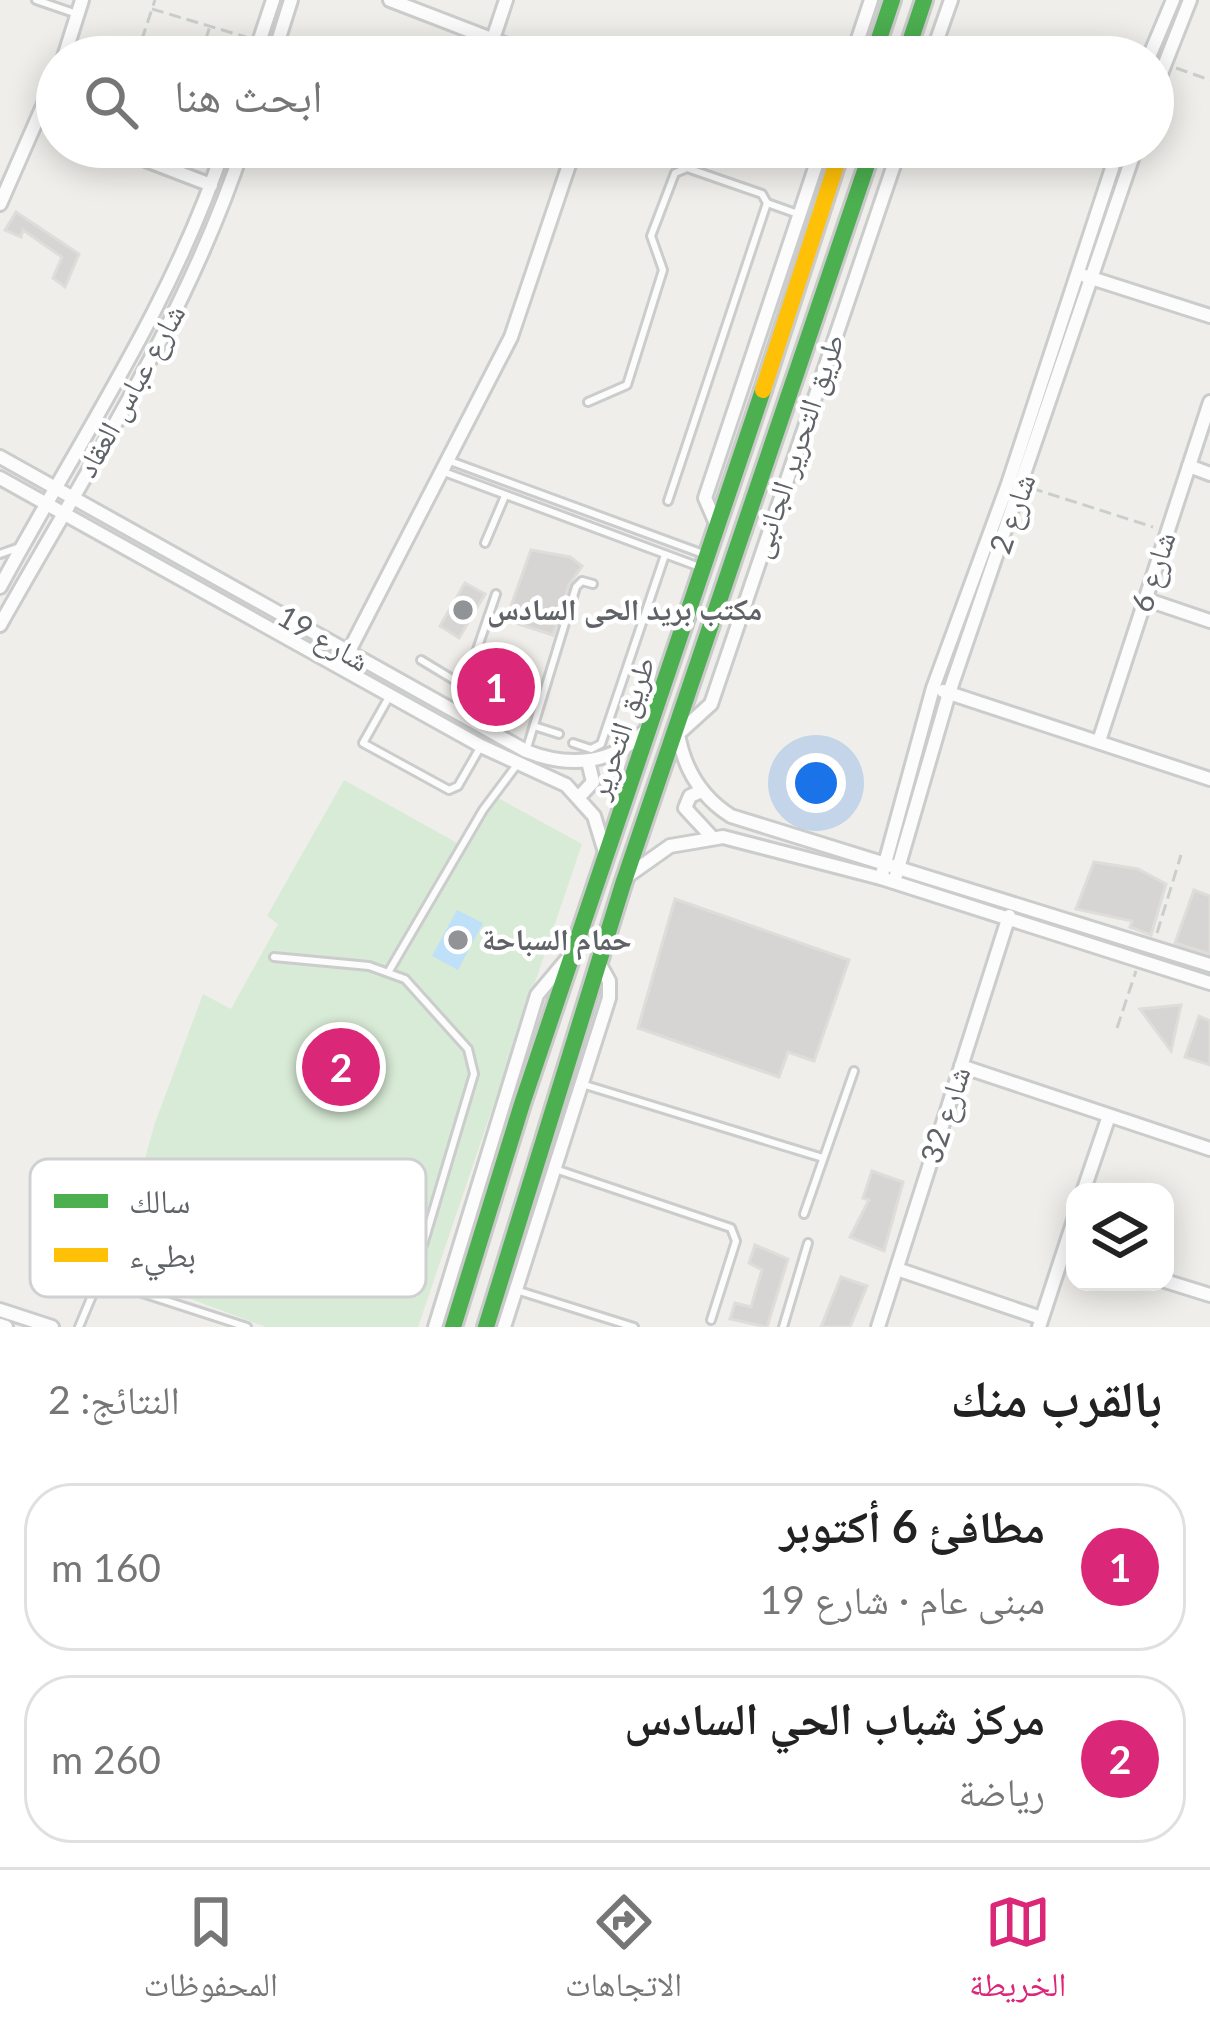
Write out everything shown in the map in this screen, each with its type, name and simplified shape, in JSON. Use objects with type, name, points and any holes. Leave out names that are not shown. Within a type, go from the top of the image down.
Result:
[{"type":"street","points":[[262,36],[273,0]]},
{"type":"street","points":[[280,36],[291,0]]},
{"type":"street","points":[[390,0],[494,36],[506,0]]},
{"type":"street","points":[[859,36],[871,0]]},
{"type":"street","points":[[880,36],[892,0]]},
{"type":"street","points":[[911,36],[924,0]]},
{"type":"street","points":[[938,36],[951,0]]},
{"type":"street","points":[[1174,8],[1190,0]]},
{"type":"street","points":[[71,36],[80,7]]},
{"type":"street","points":[[0,204],[36,128]]},
{"type":"street","points":[[167,168],[212,185]]},
{"type":"street","name":"شارع عباس العقاد","points":[[0,586],[148,322],[217,168]]},
{"type":"street","name":"شارع عباس العقاد","points":[[0,626],[198,264],[235,168]]},
{"type":"street","points":[[348,653],[518,320],[568,168]]},
{"type":"street","name":"طريق التحرير الجانبى","points":[[718,528],[705,498],[815,168]]},
{"type":"street","name":"طريق التحرير","points":[[453,1327],[531,1076],[707,563],[835,168]]},
{"type":"street","name":"طريق التحرير","points":[[486,1327],[547,1138],[573,1083],[599,963],[625,880],[866,168]]},
{"type":"street","name":"طريق التحرير الجانبى","points":[[678,734],[711,704],[893,168]]},
{"type":"street","name":"شارع 2","points":[[892,862],[1024,485],[1113,168]]},
{"type":"street","name":"شارع 2","points":[[887,880],[933,688],[1128,168]]},
{"type":"street","points":[[803,262],[810,274],[828,277]]},
{"type":"street","points":[[1085,276],[1210,316]]},
{"type":"street","points":[[784,318],[797,314],[812,327]]},
{"type":"street","name":"شارع 6","points":[[1099,742],[1210,402]]},
{"type":"street","name":"شارع 19","points":[[0,458],[455,715],[484,740]]},
{"type":"street","points":[[1189,466],[1210,474]]},
{"type":"street","name":"شارع 19","points":[[0,478],[391,694],[522,757],[579,797]]},
{"type":"street","points":[[1145,599],[1210,621]]},
{"type":"street","points":[[933,688],[1210,778]]},
{"type":"street","points":[[605,862],[599,826],[579,797],[593,782],[588,761],[628,746],[652,724]]},
{"type":"street","points":[[678,734],[686,764],[702,791],[731,816],[892,862],[1151,950],[1210,965]]},
{"type":"street","name":"شارع 19","points":[[522,757],[588,761]]},
{"type":"street","points":[[702,791],[687,799],[686,812],[712,836],[887,880],[1210,983]]},
{"type":"street","points":[[625,880],[657,853],[712,836]]},
{"type":"street","name":"شارع 32","points":[[878,1327],[1013,903]]},
{"type":"street","points":[[435,1327],[537,995],[574,952]]},
{"type":"street","points":[[961,1066],[1210,1149]]},
{"type":"street","points":[[504,1327],[555,1169],[573,1083],[544,1085],[531,1076]]},
{"type":"street","points":[[1086,1183],[1109,1116]]},
{"type":"street","points":[[515,1129],[533,1123],[547,1138]]},
{"type":"street","points":[[897,1269],[1040,1322],[1066,1260]]},
{"type":"street","points":[[1174,1284],[1210,1295]]},
{"type":"street","points":[[0,1310],[52,1327]]},
{"type":"lane","points":[[36,0],[80,7]]},
{"type":"lane","points":[[588,402],[627,385],[663,270],[651,236],[675,173],[687,168],[758,192],[767,203],[800,214]]},
{"type":"lane","points":[[668,501],[767,203]]},
{"type":"lane","points":[[447,466],[506,495],[665,555],[707,563]]},
{"type":"lane","points":[[447,466],[707,563]]},
{"type":"lane","points":[[484,542],[506,495]]},
{"type":"lane","points":[[0,554],[21,548]]},
{"type":"lane","points":[[572,743],[591,749],[601,744],[665,555]]},
{"type":"lane","points":[[389,971],[483,810],[503,790],[522,757],[576,587],[582,581],[593,584]]},
{"type":"lane","points":[[455,715],[496,594]]},
{"type":"lane","points":[[421,660],[464,686]]},
{"type":"lane","points":[[391,694],[364,745],[448,790],[458,786],[484,740]]},
{"type":"lane","points":[[533,726],[559,734]]},
{"type":"lane","points":[[274,957],[389,971],[419,990],[475,1065],[426,1236]]},
{"type":"lane","points":[[804,1214],[854,1071]]},
{"type":"lane","points":[[573,1083],[823,1158]]},
{"type":"lane","points":[[555,1169],[731,1228],[736,1241],[712,1320]]},
{"type":"lane","points":[[783,1327],[808,1243]]},
{"type":"lane","points":[[516,1290],[634,1327]]},
{"type":"lane","points":[[79,1327],[90,1297]]},
{"type":"lane","points":[[158,1297],[247,1327]]},
{"type":"path","points":[[143,36],[155,0]]},
{"type":"path","points":[[152,9],[244,36]]},
{"type":"path","points":[[207,36],[211,26]]},
{"type":"path","points":[[1174,67],[1210,80]]},
{"type":"path","points":[[1024,485],[1168,532]]},
{"type":"path","points":[[1151,950],[1181,855]]},
{"type":"path","points":[[1117,1028],[1139,964]]},
{"type":"green space","points":[[344,780],[459,844],[489,793],[582,844],[418,1327],[266,1327],[185,1297],[426,1297],[426,1159],[145,1159],[203,994],[231,1009],[278,924],[267,916]]},
{"type":"water","name":"حمام السباحة","points":[[457,910],[483,923],[458,970],[432,956]]},
{"type":"building","points":[[16,212],[79,254],[65,287],[53,278],[62,257],[23,230],[21,237],[5,230]]},
{"type":"building","points":[[531,550],[570,557],[582,566],[569,585],[553,635],[506,620]]},
{"type":"building","name":"مكتب بريد الحى السادس","points":[[465,583],[485,594],[459,638],[440,626]]},
{"type":"building","points":[[495,650],[511,655],[506,667],[516,671],[507,713],[472,703]]},
{"type":"building","points":[[1094,862],[1138,869],[1166,884],[1151,935],[1130,927],[1132,921],[1076,909]]},
{"type":"building","points":[[1194,890],[1210,896],[1210,954],[1175,943]]},
{"type":"building","points":[[675,899],[849,960],[814,1061],[788,1052],[779,1077],[638,1028]]},
{"type":"building","points":[[1181,1005],[1171,1051],[1140,1009]]},
{"type":"building","points":[[1199,1016],[1210,1021],[1210,1065],[1185,1057]]},
{"type":"building","points":[[872,1171],[903,1182],[884,1251],[850,1237],[869,1200],[863,1198]]},
{"type":"building","points":[[755,1245],[788,1259],[767,1327],[730,1319],[735,1303],[751,1307],[762,1270],[749,1263]]},
{"type":"building","points":[[841,1277],[867,1286],[850,1327],[821,1327]]},
{"type":"traffic: fast","points":[[880,36],[892,0]]},
{"type":"traffic: fast","points":[[912,36],[924,0]]},
{"type":"traffic: fast","points":[[486,1327],[623,884],[866,168]]},
{"type":"traffic: fast","points":[[453,1327],[522,1104],[763,390]]},
{"type":"traffic: slow","points":[[763,390],[835,168]]},
{"type":"place","name":"مكتب بريد الحى السادس","points":[[463,610]]},
{"type":"place","name":"مطافئ 6 أكتوبر","points":[[496,687]]},
{"type":"place","name":"حمام السباحة","points":[[458,940]]},
{"type":"place","name":"مركز شباب الحي السادس","points":[[341,1067]]}]
